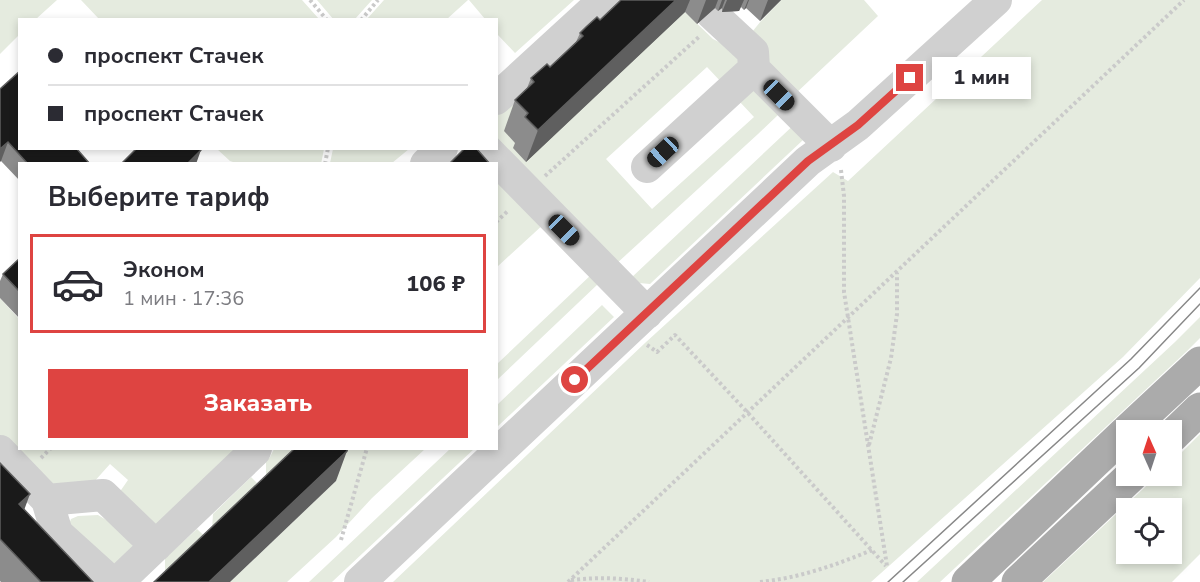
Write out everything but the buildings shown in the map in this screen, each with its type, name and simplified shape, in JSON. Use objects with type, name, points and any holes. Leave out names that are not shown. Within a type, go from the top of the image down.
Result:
[{"type":"main road","points":[[1139,420],[1200,363]]},
{"type":"main road","points":[[1182,426],[1200,409]]},
{"type":"main road","points":[[968,582],[1116,441]]},
{"type":"main road","points":[[1018,582],[1120,486]]},
{"type":"street","points":[[498,97],[604,0]]},
{"type":"street","points":[[836,158],[858,125],[996,0]]},
{"type":"street","points":[[729,21],[753,52],[754,69],[836,158]]},
{"type":"street","points":[[647,167],[754,69]]},
{"type":"street","points":[[428,162],[440,150]]},
{"type":"street","points":[[486,150],[647,313]]},
{"type":"street","points":[[360,582],[808,161],[836,158]]},
{"type":"street","points":[[0,451],[47,500],[57,533],[109,580],[122,578],[255,450]]},
{"type":"street","points":[[47,500],[103,495],[156,546]]},
{"type":"path","points":[[310,0],[325,18]]},
{"type":"path","points":[[363,18],[378,0]]},
{"type":"path","points":[[569,581],[1184,0]]},
{"type":"path","points":[[498,220],[729,21]]},
{"type":"path","points":[[645,343],[657,352],[675,335],[887,567],[844,292],[844,196],[836,158]]},
{"type":"path","points":[[868,446],[891,358],[897,314],[897,272]]},
{"type":"path","points":[[341,540],[366,450]]},
{"type":"path","points":[[760,582],[810,572],[872,550]]},
{"type":"path","points":[[569,581],[594,577],[649,582]]},
{"type":"shaded area","points":[[0,0],[57,0],[37,18],[18,18],[18,36],[0,54]]},
{"type":"shaded area","points":[[81,0],[302,0],[318,18],[98,18]]},
{"type":"shaded area","points":[[317,0],[372,0],[356,18],[332,18]]},
{"type":"shaded area","points":[[384,0],[468,0],[448,18],[368,18]]},
{"type":"shaded area","points":[[469,0],[574,0],[515,53],[498,35],[498,18],[484,18]]},
{"type":"shaded area","points":[[781,0],[864,0],[878,16],[794,95],[779,114],[758,134],[615,265],[498,145],[498,108],[685,12],[713,39],[731,48],[743,43]],"holes":[[[707,67],[754,117],[652,209],[606,159]]]},
{"type":"shaded area","points":[[1042,0],[1200,0],[1200,278],[1123,357],[871,582],[393,582],[645,343],[833,172],[848,181]]},
{"type":"shaded area","points":[[798,121],[803,140],[650,284],[639,283],[631,278]]},
{"type":"shaded area","points":[[218,150],[324,150],[321,162],[230,161]]},
{"type":"shaded area","points":[[333,150],[408,150],[393,162],[330,162]]},
{"type":"shaded area","points":[[498,174],[545,223],[498,266]]},
{"type":"shaded area","points":[[593,273],[598,284],[498,379],[498,363]]},
{"type":"shaded area","points":[[0,298],[18,318],[18,450],[238,450],[156,528],[119,493],[128,480],[110,464],[93,483],[50,489],[0,436]]},
{"type":"shaded area","points":[[602,305],[614,317],[498,426],[498,404]]},
{"type":"shaded area","points":[[1200,317],[1200,338],[1186,352],[940,582],[917,582],[1175,342]]},
{"type":"shaded area","points":[[1200,434],[1200,554],[1172,582],[1043,582],[1116,514],[1116,564],[1182,564],[1182,498],[1133,498],[1146,486],[1182,486],[1182,452]]},
{"type":"shaded area","points":[[274,450],[304,450],[266,479],[266,461]]},
{"type":"shaded area","points":[[344,450],[424,450],[287,582],[230,582],[336,481]]},
{"type":"shaded area","points":[[449,450],[473,450],[332,582],[309,582]]},
{"type":"shaded area","points":[[251,477],[268,494],[212,530],[213,514]]},
{"type":"shaded area","points":[[98,515],[133,544],[132,553],[118,565],[106,563],[69,524],[71,519],[78,516]]},
{"type":"shaded area","points":[[197,529],[214,545],[165,574],[165,558]]},
{"type":"tram line","points":[[888,582],[1131,359],[1200,288]]},
{"type":"tram line","points":[[903,582],[1139,368],[1200,304]]},
{"type":"route","points":[[575,380],[808,161],[858,125],[910,78]]}]
